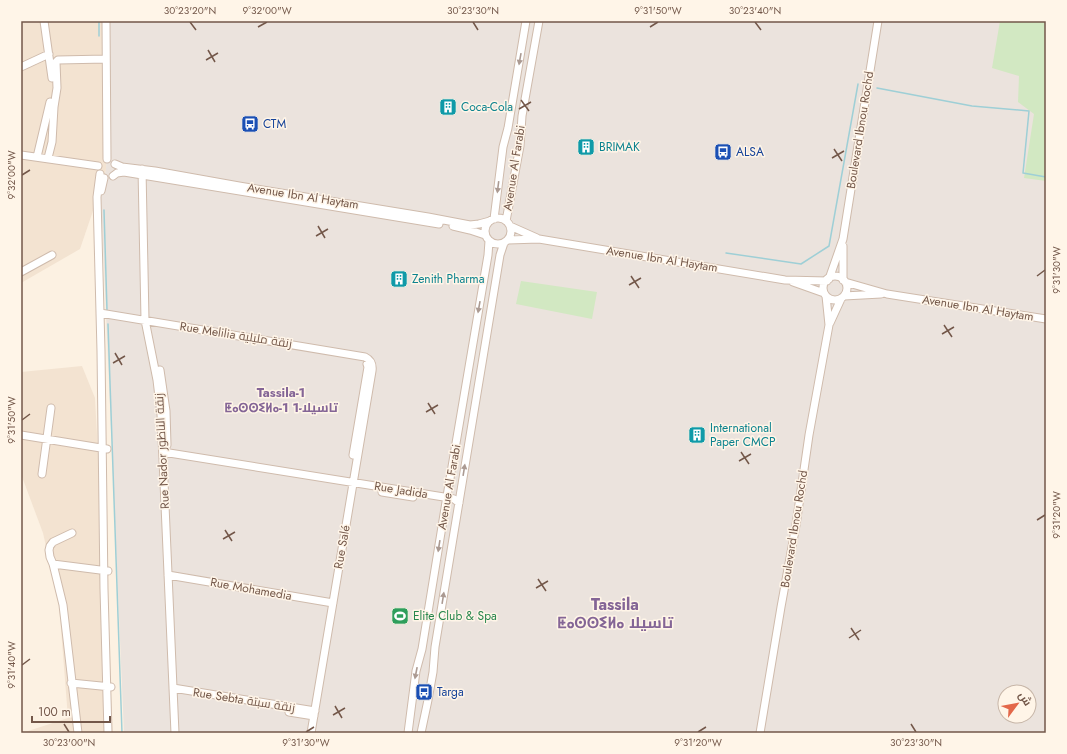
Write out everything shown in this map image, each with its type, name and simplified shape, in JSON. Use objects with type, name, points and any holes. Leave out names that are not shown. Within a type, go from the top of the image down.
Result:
[{"type":"street","points":[[44,21],[49,54],[57,88],[54,107],[52,142],[48,158]]},
{"type":"street","points":[[106,21],[107,159]]},
{"type":"street","name":"Avenue Al Farabi","points":[[492,220],[503,147],[509,123],[526,21]]},
{"type":"street","name":"Avenue Al Farabi","points":[[508,223],[520,146],[522,116],[539,21]]},
{"type":"street","name":"Boulevard Ibnou Rochd","points":[[844,281],[843,239],[878,21]]},
{"type":"street","points":[[21,67],[49,54]]},
{"type":"street","points":[[37,157],[50,106],[57,61],[106,59]]},
{"type":"street","points":[[21,154],[98,166]]},
{"type":"street","points":[[107,159],[116,164],[116,172],[113,176],[107,178],[98,172],[98,166],[101,161],[107,159]]},
{"type":"street","name":"Avenue Ibn Al Haytam","points":[[116,164],[144,173],[452,226],[470,230],[487,238]]},
{"type":"street","name":"Avenue Ibn Al Haytam","points":[[113,176],[122,172],[144,173]]},
{"type":"street","name":"Rue Nador زنقة الناظور","points":[[144,173],[148,323],[160,369],[167,423],[165,453],[175,691],[175,733]]},
{"type":"street","points":[[102,176],[101,197],[106,571],[109,687],[112,733]]},
{"type":"street","name":"Avenue Ibn Al Haytam","points":[[252,191],[399,212],[470,225],[492,220]]},
{"type":"street","points":[[502,219],[508,223],[511,234],[506,242],[494,244],[487,238],[485,227],[492,220],[502,219]]},
{"type":"street","name":"Avenue Ibn Al Haytam","points":[[508,223],[539,239]]},
{"type":"street","name":"Avenue Al Farabi","points":[[408,733],[416,676],[422,649],[488,255],[487,238]]},
{"type":"street","name":"Avenue Ibn Al Haytam","points":[[506,242],[539,239],[785,280],[826,294]]},
{"type":"street","name":"Boulevard Ibnou Rochd","points":[[828,280],[843,239]]},
{"type":"street","name":"Avenue Al Farabi","points":[[421,733],[433,672],[435,647],[500,255],[506,242]]},
{"type":"street","points":[[21,272],[52,255]]},
{"type":"street","points":[[836,277],[844,281],[847,290],[842,298],[833,300],[826,294],[824,285],[828,280],[836,277]]},
{"type":"street","name":"Avenue Ibn Al Haytam","points":[[785,280],[828,280]]},
{"type":"street","name":"Avenue Ibn Al Haytam","points":[[844,281],[887,294],[1046,319]]},
{"type":"street","name":"Boulevard Ibnou Rochd","points":[[826,294],[829,325]]},
{"type":"street","name":"Avenue Ibn Al Haytam","points":[[842,298],[887,294]]},
{"type":"street","name":"Boulevard Ibnou Rochd","points":[[760,733],[796,525],[809,435],[829,325],[842,298]]},
{"type":"street","name":"Rue Melilia زنقة مليلية","points":[[103,316],[365,356],[369,363]]},
{"type":"street","name":"Rue Salé","points":[[307,733],[312,714],[372,371],[372,366],[369,363]]},
{"type":"street","points":[[42,474],[51,408]]},
{"type":"street","points":[[21,436],[105,449]]},
{"type":"street","name":"Rue Jadida","points":[[165,453],[351,485],[446,500],[454,499],[459,503]]},
{"type":"street","points":[[72,533],[53,542],[50,546],[50,557],[63,605],[78,733]]},
{"type":"street","points":[[53,564],[106,571]]},
{"type":"street","name":"Rue Mohamedia","points":[[170,578],[331,605]]},
{"type":"street","points":[[72,683],[109,687]]},
{"type":"street","points":[[108,733],[109,687]]},
{"type":"street","name":"Rue Nador زنقة الناظور","points":[[175,691],[179,733]]},
{"type":"street","name":"Rue Sebta زنقة سبتة","points":[[175,691],[312,714]]},
{"type":"street","name":"Rue Salé","points":[[311,733],[312,714]]},
{"type":"shaded area","points":[[21,21],[108,21],[106,169],[101,197],[97,199],[80,249],[21,283]]},
{"type":"shaded area","points":[[108,21],[1046,21],[1046,733],[124,733],[101,197],[106,169]]},
{"type":"shaded area","points":[[82,366],[95,398],[113,733],[22,733],[68,718],[59,604],[43,533],[21,474],[21,372]]},
{"type":"green space","points":[[1000,21],[1046,21],[1046,181],[1024,178],[1034,114],[1018,102],[1019,76],[992,68]]},
{"type":"green space","points":[[521,281],[597,292],[592,319],[516,304]]},
{"type":"waterway","points":[[99,21],[99,36]]},
{"type":"waterway","points":[[726,253],[801,264],[829,246],[858,84]]},
{"type":"waterway","points":[[877,88],[972,106],[1029,111],[1023,173],[1046,177]]},
{"type":"waterway","points":[[104,210],[107,310]]},
{"type":"waterway","points":[[108,324],[122,733]]},
{"type":"place","name":"Coca-Cola","points":[[448,107]]},
{"type":"place","name":"CTM","points":[[250,124]]},
{"type":"place","name":"BRIMAK","points":[[586,147]]},
{"type":"place","name":"ALSA","points":[[723,152]]},
{"type":"place","name":"Zenith Pharma","points":[[399,279]]},
{"type":"place","name":"International Paper CMCP","points":[[697,435]]},
{"type":"place","name":"Elite Club & Spa","points":[[400,616]]},
{"type":"place","name":"Targa","points":[[424,692]]},
{"type":"district","name":"Tassila-1 ⵟⴰⵙⵙⵉⵍⴰ-1 1-تاسيلا","points":[[281,400]]},
{"type":"district","name":"Tassila ⵟⴰⵙⵙⵉⵍⴰ تاسيلا","points":[[615,613]]}]
